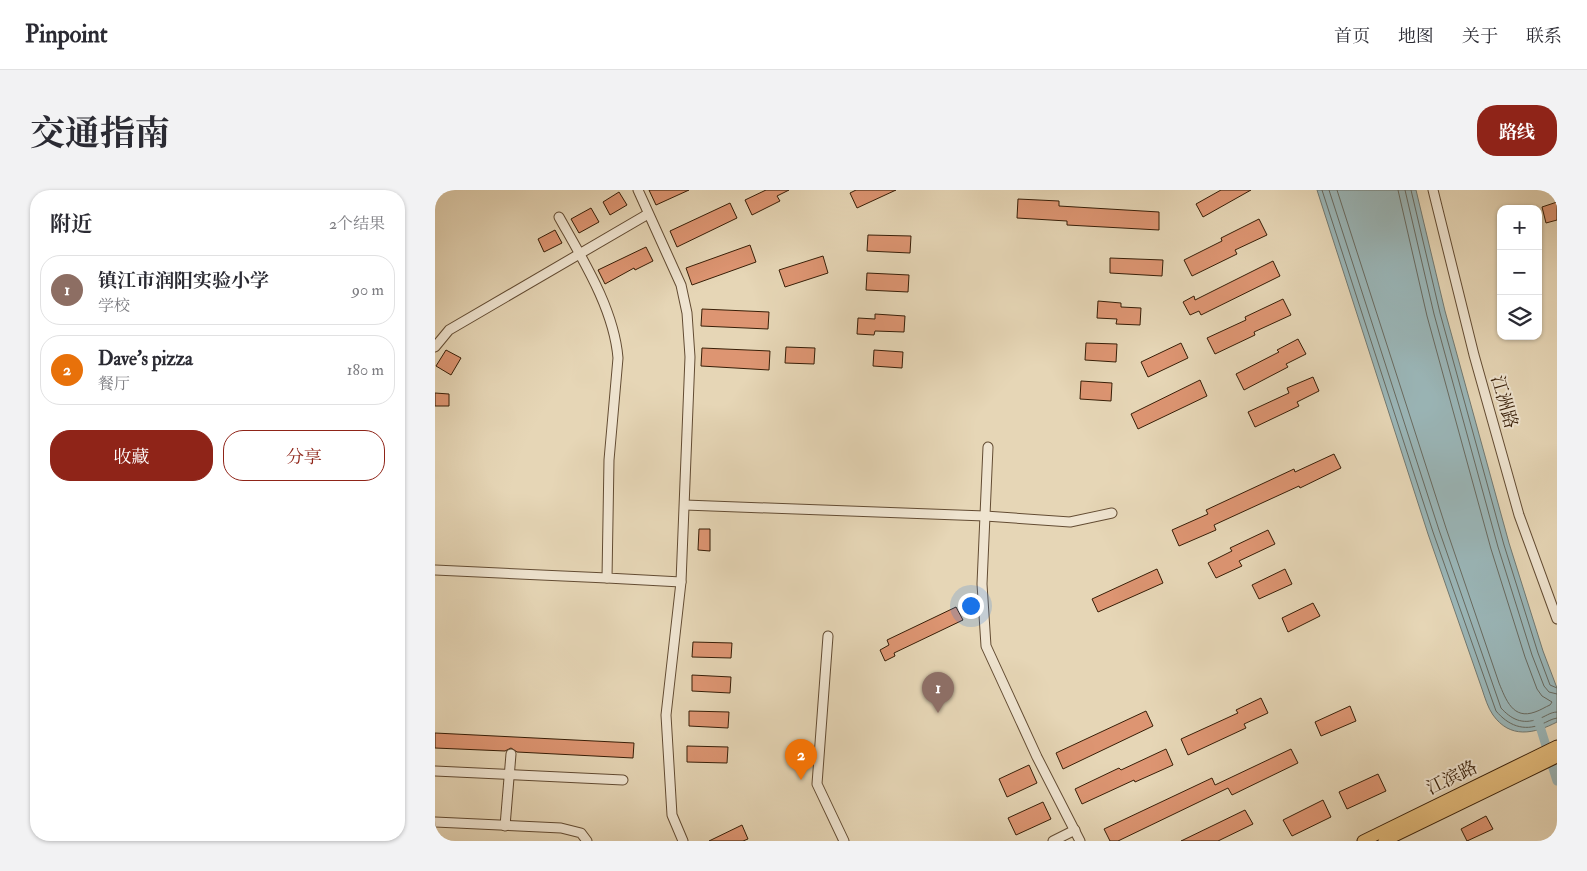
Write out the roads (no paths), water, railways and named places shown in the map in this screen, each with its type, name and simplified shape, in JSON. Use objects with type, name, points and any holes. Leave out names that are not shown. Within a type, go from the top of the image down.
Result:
[{"type":"main road","name":"江滨路","points":[[1384,841],[1521,769],[1557,746]]},
{"type":"main road","name":"江滨路","points":[[1363,841],[1521,769],[1557,757]]},
{"type":"street","points":[[638,190],[681,285],[687,313],[690,357],[681,582],[666,715],[672,815],[683,841]]},
{"type":"street","name":"江洲路","points":[[1433,190],[1474,354],[1519,515],[1557,619]]},
{"type":"street","points":[[435,347],[449,330],[648,214]]},
{"type":"street","points":[[559,217],[611,317],[617,342],[618,358],[609,460],[607,578]]},
{"type":"street","points":[[987,447],[982,584],[986,646],[1037,757],[1080,841]]},
{"type":"street","points":[[685,505],[985,516],[1070,522],[1112,513]]},
{"type":"street","points":[[435,570],[681,582]]},
{"type":"street","points":[[827,636],[817,784],[845,841]]},
{"type":"street","points":[[505,826],[511,754]]},
{"type":"street","points":[[435,771],[623,780]]},
{"type":"street","points":[[435,822],[561,828],[581,833],[587,841]]},
{"type":"street","points":[[1053,841],[1075,830]]},
{"type":"water","points":[[1317,190],[1416,190],[1445,311],[1509,543],[1543,651],[1557,688],[1557,722],[1548,726],[1531,731],[1515,731],[1500,723],[1488,706],[1428,534]]},
{"type":"waterway","points":[[1538,720],[1557,781]]},
{"type":"place","name":"镇江市润阳实验小学","points":[[938,713]]},
{"type":"place","name":"Dave's pizza","points":[[801,780]]}]
